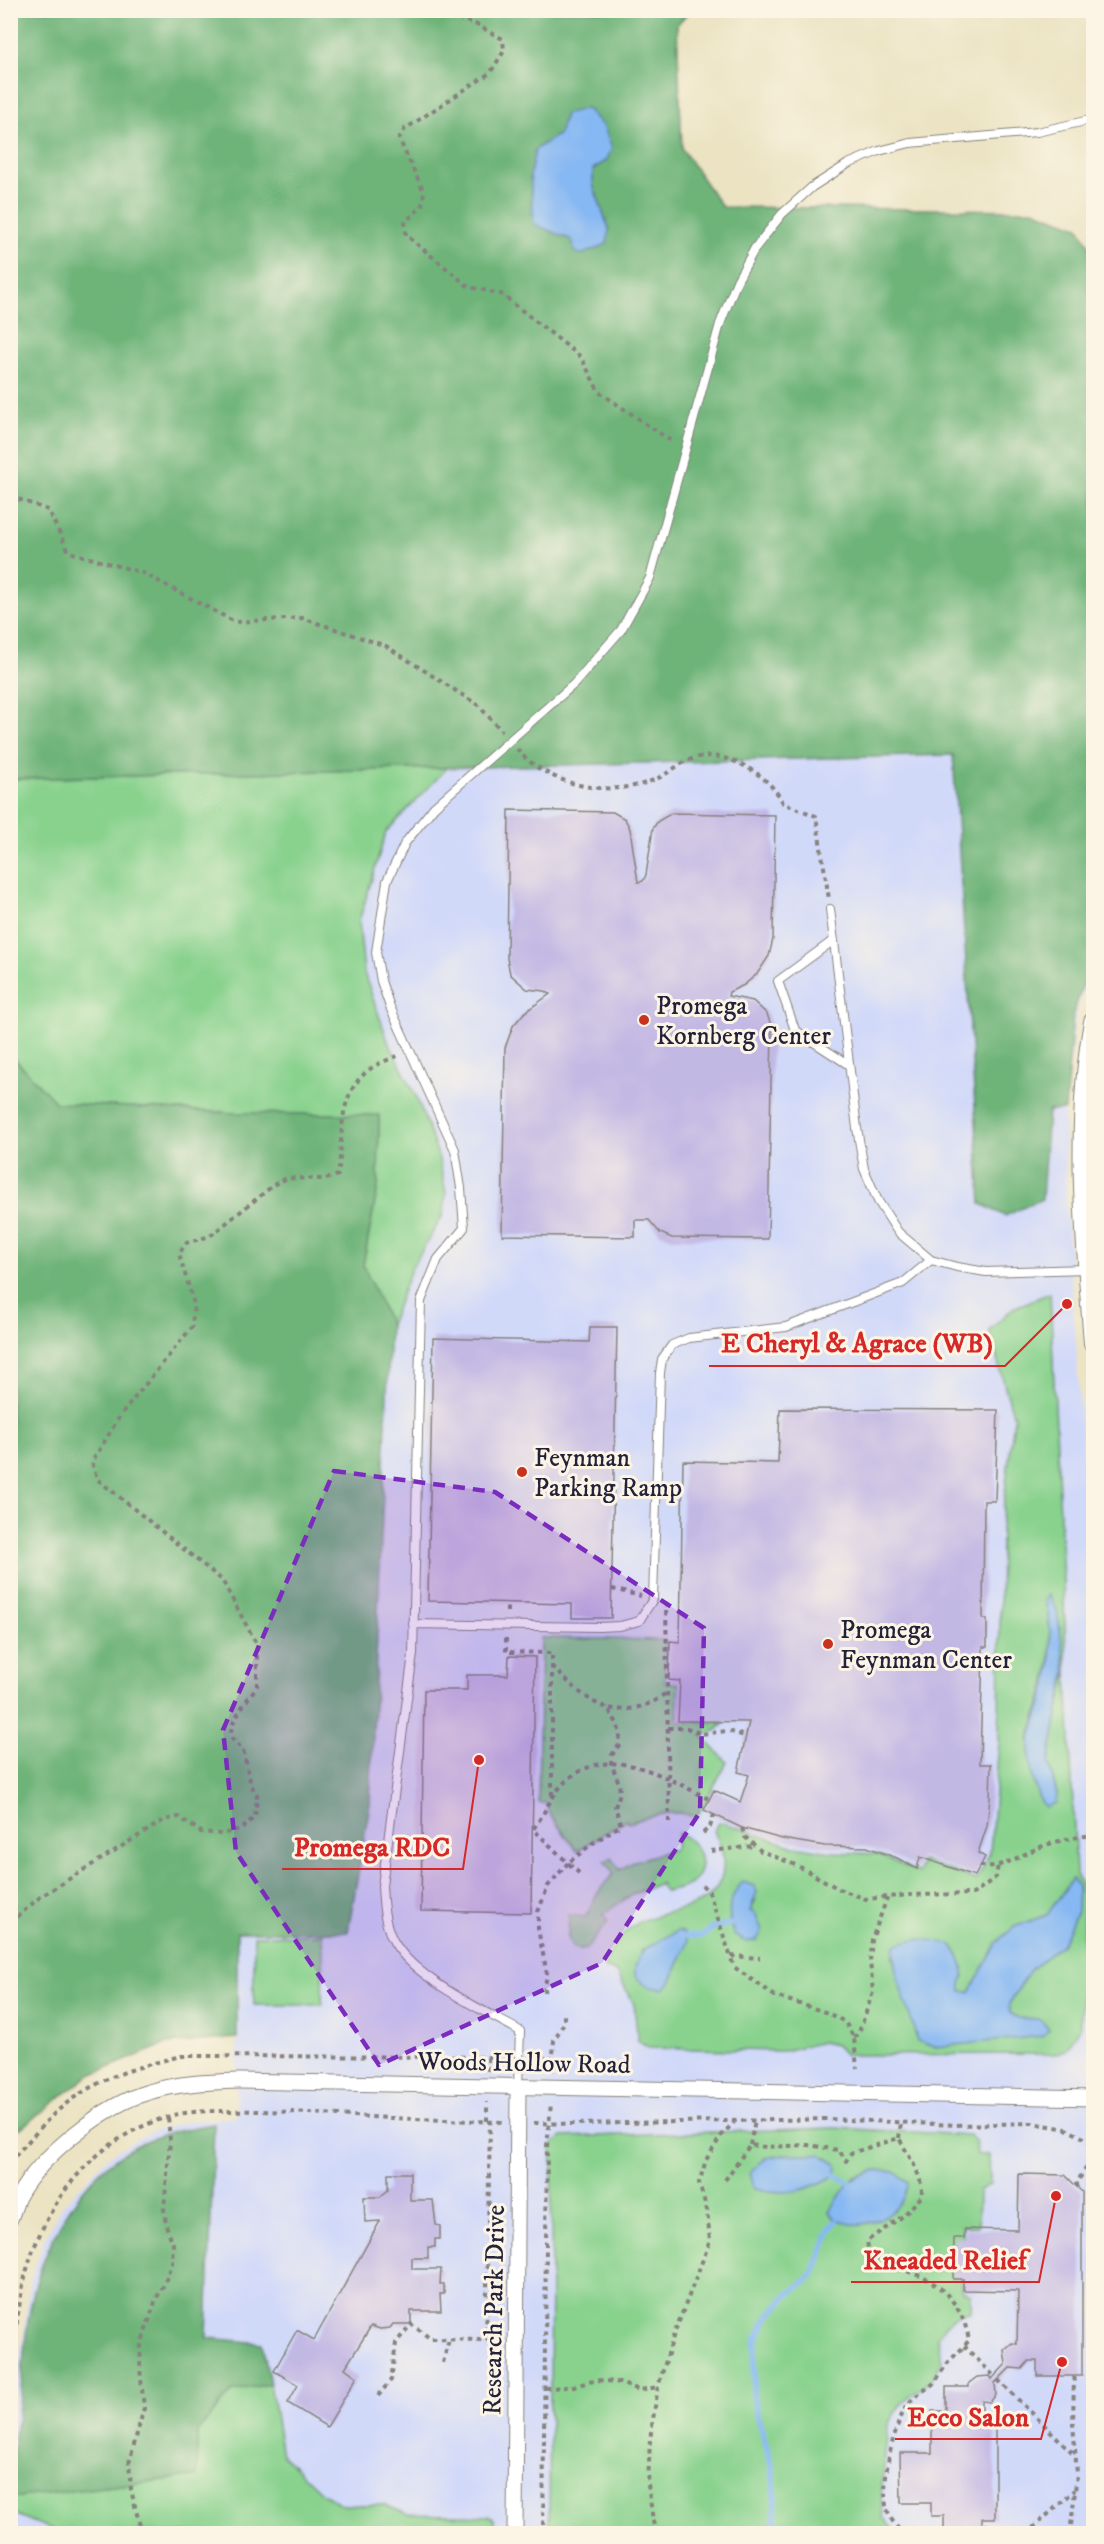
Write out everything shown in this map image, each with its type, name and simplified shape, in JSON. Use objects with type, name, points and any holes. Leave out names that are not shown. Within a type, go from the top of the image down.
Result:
[{"type":"street","points":[[1094,1022],[1082,1151],[1094,1342]]},
{"type":"street","name":"Woods Hollow Road","points":[[10,2219],[19,2196],[45,2162],[78,2131],[110,2108],[148,2092],[192,2083],[240,2080],[1094,2098]]},
{"type":"street","name":"Research Park Drive","points":[[514,2534],[518,2086]]},
{"type":"lane","points":[[518,2086],[520,2031],[429,1979],[407,1959],[391,1938],[383,1911],[382,1887],[413,1654],[418,1340],[421,1301],[438,1260],[464,1228],[455,1150],[408,1050],[381,981],[376,952],[387,881],[405,843],[434,807],[574,684],[621,630],[650,578],[720,324],[737,281],[755,248],[782,214],[812,188],[849,164],[879,151],[910,143],[1037,132],[1094,119]]},
{"type":"lane","points":[[830,909],[864,1169],[878,1201],[898,1232],[932,1260],[986,1272],[1090,1258]]},
{"type":"lane","points":[[834,940],[778,981],[795,1030],[849,1065]]},
{"type":"lane","points":[[413,1624],[620,1626],[639,1621],[653,1599],[660,1373],[662,1359],[672,1345],[689,1338],[786,1328],[903,1283],[932,1260]]},
{"type":"path","points":[[432,10],[475,24],[502,39],[504,51],[490,73],[405,129],[399,139],[424,192],[422,206],[405,222],[406,235],[470,287],[501,294],[581,357],[599,392],[662,436],[686,449]]},
{"type":"path","points":[[10,496],[48,510],[69,552],[143,573],[236,622],[302,618],[386,646],[478,705],[525,759],[548,774],[586,787],[617,788],[651,781],[675,766],[697,757],[722,758],[756,771],[776,789],[783,802],[816,816],[830,909]]},
{"type":"path","points":[[10,1923],[40,1897],[164,1820],[178,1817],[201,1832],[222,1834],[243,1828],[255,1816],[257,1795],[251,1785],[243,1750],[232,1738],[231,1727],[257,1686],[257,1645],[222,1580],[97,1479],[92,1462],[120,1416],[192,1327],[194,1304],[179,1254],[186,1243],[210,1236],[275,1184],[288,1178],[326,1179],[338,1175],[343,1148],[343,1110],[349,1092],[369,1070],[408,1050]]},
{"type":"path","points":[[612,1589],[667,1602],[669,1822]]},
{"type":"path","points":[[507,1603],[506,1652],[552,1653],[552,1799]]},
{"type":"path","points":[[551,1666],[600,1705],[606,1707],[619,1709],[655,1702],[667,1692]]},
{"type":"path","points":[[544,1992],[547,1974],[537,1929],[538,1912],[548,1886],[568,1863],[621,1825],[615,1807],[620,1793],[619,1783],[611,1762],[612,1755],[619,1745],[620,1734],[617,1723],[606,1707]]},
{"type":"path","points":[[617,1723],[619,1709]]},
{"type":"path","points":[[668,1728],[687,1728],[701,1734],[728,1731],[745,1736]]},
{"type":"path","points":[[579,1873],[533,1829],[567,1780],[589,1767],[611,1762],[625,1763],[653,1771],[709,1799]]},
{"type":"path","points":[[703,1833],[710,1827],[714,1815]]},
{"type":"path","points":[[742,1827],[745,1837],[761,1851],[798,1866],[839,1889],[866,1899],[909,1894],[973,1894],[996,1877],[998,1865]]},
{"type":"path","points":[[980,1866],[1006,1864],[1038,1848],[1094,1835]]},
{"type":"path","points":[[711,1851],[730,1851],[755,1846]]},
{"type":"path","points":[[702,1885],[709,1892],[734,1966],[775,1996],[828,2013],[845,2022],[854,2038],[857,2068]]},
{"type":"path","points":[[854,2038],[859,2032],[873,1992],[871,1946],[881,1910],[887,1903],[887,1898]]},
{"type":"path","points":[[730,1956],[760,1958]]},
{"type":"path","points":[[552,2075],[554,2040],[564,2023],[564,2015]]},
{"type":"path","points":[[488,2056],[488,2074]]},
{"type":"path","points":[[378,2396],[391,2380],[396,2343],[411,2324],[431,2339],[486,2340],[488,2098]]},
{"type":"path","points":[[543,2534],[547,2147],[551,2123],[551,2100]]},
{"type":"path","points":[[10,2378],[25,2281],[33,2250],[53,2206],[77,2173],[102,2149],[133,2130],[168,2116],[212,2111],[276,2110],[391,2118],[507,2122]]},
{"type":"path","points":[[142,2534],[131,2490],[129,2463],[144,2408],[140,2368],[141,2346],[156,2299],[172,2263],[173,2244],[166,2225],[164,2209],[170,2141],[168,2116]]},
{"type":"path","points":[[531,2122],[828,2119],[956,2125],[1033,2122],[1066,2129],[1092,2140],[1087,2167],[1077,2182],[1077,2187]]},
{"type":"path","points":[[655,2534],[648,2485],[650,2439],[658,2387],[673,2337],[710,2241],[706,2210],[699,2183],[706,2160],[721,2136],[736,2120]]},
{"type":"path","points":[[725,2180],[750,2145],[755,2120]]},
{"type":"path","points":[[901,2123],[899,2138],[922,2182],[922,2196],[903,2216],[867,2241],[869,2255],[886,2266],[922,2277],[942,2289],[956,2305],[966,2322],[969,2340],[948,2362],[936,2381],[911,2400],[901,2415],[891,2441],[887,2509],[903,2534]]},
{"type":"path","points":[[750,2145],[766,2147],[808,2145],[828,2148],[839,2150],[846,2161],[851,2153],[899,2138]]},
{"type":"path","points":[[443,2362],[449,2339]]},
{"type":"path","points":[[964,2346],[1076,2456]]},
{"type":"path","points":[[1070,2534],[1077,2474],[1073,2423],[1074,2377]]},
{"type":"path","points":[[544,2388],[570,2387],[597,2380],[616,2382],[640,2390],[658,2387]]},
{"type":"path","points":[[1026,2534],[1075,2489]]},
{"type":"highlighted area","points":[[334,1471],[495,1492],[704,1628],[700,1812],[602,1963],[379,2065],[236,1852],[223,1730]]},
{"type":"shaded area","points":[[1093,729],[1093,958],[1076,1013],[1064,1118],[1067,1217],[1094,1608],[1093,2533],[11,2533],[11,2429],[30,2281],[44,2240],[61,2207],[111,2154],[150,2132],[188,2121],[236,2117],[237,2038],[234,1114],[11,1101],[10,779],[953,755]]},
{"type":"green space","points":[[10,11],[689,11],[677,25],[682,149],[722,207],[1033,210],[1079,227],[1094,255],[1094,952],[1073,1014],[1065,1110],[1048,1111],[1042,1199],[1005,1216],[981,1204],[953,755],[11,779]],"holes":[[[559,134],[606,161],[593,169],[593,185],[609,229],[535,150]]]},
{"type":"green space","points":[[447,768],[386,832],[359,921],[364,973],[388,1041],[416,1096],[438,1155],[446,1193],[443,1215],[411,1269],[390,1325],[363,1265],[378,1186],[379,1115],[234,1113],[56,1103],[11,1055],[11,779]]},
{"type":"green space","points":[[11,1055],[56,1103],[234,1113],[379,1115],[378,1186],[363,1265],[390,1325],[370,1804],[348,1932],[237,1932],[237,2038],[166,2044],[88,2076],[13,2134],[11,2139]]},
{"type":"green space","points":[[1050,1293],[1076,1874],[1084,1891],[1081,2026],[1067,2049],[1054,2054],[845,2055],[836,2045],[822,2042],[783,2051],[649,2048],[638,2041],[634,2004],[617,1973],[604,1967],[615,1945],[632,1927],[643,1920],[694,1905],[714,1891],[721,1879],[724,1866],[721,1848],[714,1831],[720,1822],[789,1845],[831,1852],[878,1854],[919,1873],[922,1861],[977,1880],[990,1853],[999,1743],[1001,1526],[1014,1418],[989,1331],[1013,1308]],"holes":[[[1045,1600],[1066,1672],[1049,1762],[1057,1795],[1029,1739],[1048,1671],[1051,1637]],[[1072,1879],[1078,1887],[1062,1944],[1030,1970],[1009,2004],[1010,2013],[1018,2018],[1039,2019],[1049,2029],[917,2041],[913,2019],[892,1956],[964,1975],[960,1985],[961,1992],[970,1992],[1014,1927],[1047,1915]],[[756,1900],[750,1911],[755,1913],[762,1931],[734,1935],[729,1920]],[[677,1931],[675,1969],[670,1982],[641,1951]]]},
{"type":"green space","points":[[541,1638],[665,1640],[665,1683],[678,1683],[677,1722],[724,1723],[717,1730],[702,1736],[727,1762],[697,1817],[671,1813],[628,1823],[626,1820],[577,1851],[549,1813],[546,1803],[538,1803]]},
{"type":"green space","points":[[678,1833],[690,1841],[698,1852],[701,1866],[695,1880],[685,1887],[664,1892],[661,1883],[633,1894],[603,1914],[608,1922],[586,1949],[579,1950],[572,1947],[568,1938],[569,1915],[586,1917],[597,1894],[614,1874],[605,1861],[611,1858],[620,1870],[635,1861],[675,1849]]},
{"type":"green space","points":[[323,1935],[322,2005],[254,2005],[254,1936]]},
{"type":"green space","points":[[214,2124],[207,2338],[262,2343],[270,2384],[233,2391],[197,2432],[197,2476],[11,2498],[13,2457],[28,2322],[33,2296],[51,2242],[80,2194],[120,2155],[161,2136]]},
{"type":"green space","points":[[833,2128],[969,2135],[976,2143],[977,2155],[989,2155],[990,2184],[979,2191],[978,2226],[962,2226],[961,2291],[971,2294],[971,2311],[956,2316],[937,2337],[942,2361],[930,2381],[900,2405],[888,2424],[881,2497],[883,2517],[896,2533],[549,2534],[552,2145],[562,2137]],"holes":[[[876,2170],[894,2172],[829,2212],[855,2177]]]},
{"type":"green space","points":[[270,2384],[282,2455],[321,2492],[343,2505],[384,2505],[407,2514],[488,2516],[494,2520],[494,2533],[61,2533],[11,2513],[10,2498],[197,2476],[197,2432],[233,2391]]},
{"type":"water","points":[[586,108],[604,127],[612,148],[606,161],[593,169],[593,185],[609,229],[607,244],[583,254],[575,253],[572,240],[534,224],[530,175],[535,150],[559,134],[565,114]]},
{"type":"water","points":[[1048,1595],[1057,1609],[1066,1672],[1049,1762],[1057,1795],[1056,1803],[1046,1807],[1039,1799],[1036,1790],[1030,1766],[1030,1751],[1031,1738],[1049,1674],[1050,1637],[1045,1600]]},
{"type":"water","points":[[1072,1879],[1078,1886],[1077,1911],[1062,1944],[1030,1970],[1009,2004],[1010,2013],[1018,2018],[1039,2019],[1049,2029],[1043,2036],[935,2047],[917,2041],[895,1966],[895,1945],[909,1940],[923,1939],[952,1945],[963,1968],[961,1991],[970,1992],[997,1942],[1014,1927],[1047,1915]]},
{"type":"water","points":[[743,1882],[754,1886],[757,1892],[750,1911],[755,1913],[762,1931],[757,1940],[746,1942],[734,1935],[730,1920],[731,1900]]},
{"type":"water","points":[[677,1931],[683,1932],[688,1942],[670,1982],[664,1989],[648,1987],[635,1976],[638,1959],[647,1948]]},
{"type":"water","points":[[789,2154],[820,2154],[837,2165],[836,2175],[806,2189],[796,2191],[777,2192],[754,2188],[750,2173],[765,2158]]},
{"type":"water","points":[[876,2170],[894,2172],[908,2182],[905,2194],[888,2214],[863,2224],[850,2224],[839,2220],[829,2212],[847,2185],[858,2177]]},
{"type":"building","name":"Promega Kornberg Center","points":[[509,810],[613,812],[625,819],[630,829],[638,882],[643,881],[646,875],[653,828],[658,821],[672,813],[775,815],[773,939],[769,956],[757,974],[744,985],[729,992],[728,996],[753,1001],[767,1014],[772,1028],[768,1239],[672,1238],[660,1233],[649,1220],[635,1220],[635,1237],[502,1235],[505,1048],[513,1026],[524,1013],[550,994],[545,991],[527,989],[510,974],[507,958]]},
{"type":"building","name":"Feynman Parking Ramp","points":[[590,1327],[617,1327],[611,1618],[572,1618],[572,1604],[428,1601],[433,1338],[589,1342]]},
{"type":"building","name":"Promega Feynman Center","points":[[780,1409],[998,1410],[995,1501],[984,1501],[983,1619],[987,1619],[987,1647],[983,1647],[980,1764],[991,1764],[990,1798],[987,1826],[978,1853],[985,1857],[975,1876],[920,1857],[917,1869],[897,1858],[867,1847],[825,1846],[782,1839],[742,1828],[704,1810],[714,1790],[740,1802],[749,1775],[738,1772],[749,1722],[678,1721],[680,1681],[669,1680],[670,1641],[680,1642],[683,1461],[778,1463]]},
{"type":"building","points":[[509,1656],[535,1657],[531,1913],[421,1911],[424,1690],[467,1690],[467,1675],[508,1675]]},
{"type":"building","points":[[388,2173],[410,2173],[410,2200],[433,2200],[436,2225],[440,2226],[440,2239],[435,2239],[435,2247],[428,2247],[428,2258],[412,2258],[412,2269],[441,2269],[440,2284],[444,2284],[444,2294],[440,2294],[441,2311],[411,2311],[411,2324],[393,2324],[390,2328],[380,2329],[371,2326],[345,2368],[357,2377],[327,2427],[288,2403],[298,2385],[274,2371],[297,2330],[314,2340],[380,2221],[365,2222],[364,2197],[380,2197],[388,2190]]},
{"type":"building","points":[[1019,2174],[1065,2175],[1082,2192],[1082,2376],[1037,2376],[1037,2361],[1029,2361],[1022,2369],[1010,2368],[995,2383],[996,2395],[990,2402],[982,2401],[982,2417],[995,2417],[995,2518],[982,2518],[982,2524],[987,2524],[993,2530],[993,2534],[944,2534],[944,2516],[931,2516],[931,2503],[901,2503],[900,2453],[932,2453],[932,2411],[946,2411],[946,2387],[969,2387],[969,2383],[977,2377],[990,2376],[992,2379],[1006,2364],[1004,2350],[1012,2343],[1017,2344],[1018,2291],[963,2290],[963,2279],[953,2279],[954,2238],[964,2238],[965,2229],[1018,2230]]},
{"type":"waterway","points":[[687,1936],[702,1936],[714,1927],[730,1924]]},
{"type":"waterway","points":[[836,2175],[850,2183]]},
{"type":"waterway","points":[[776,2534],[772,2467],[753,2399],[755,2344],[765,2321],[784,2298],[813,2275],[830,2230],[836,2221]]},
{"type":"place","name":"Promega Kornberg Center","points":[[644,1020]]},
{"type":"place","name":"E Cheryl & Agrace (WB)","points":[[1067,1304]]},
{"type":"place","name":"Feynman Parking Ramp","points":[[522,1472]]},
{"type":"place","name":"Promega Feynman Center","points":[[828,1644]]},
{"type":"place","name":"Promega RDC","points":[[479,1760]]},
{"type":"place","name":"Kneaded Relief","points":[[1056,2196]]},
{"type":"place","name":"Ecco Salon","points":[[1062,2362]]}]
